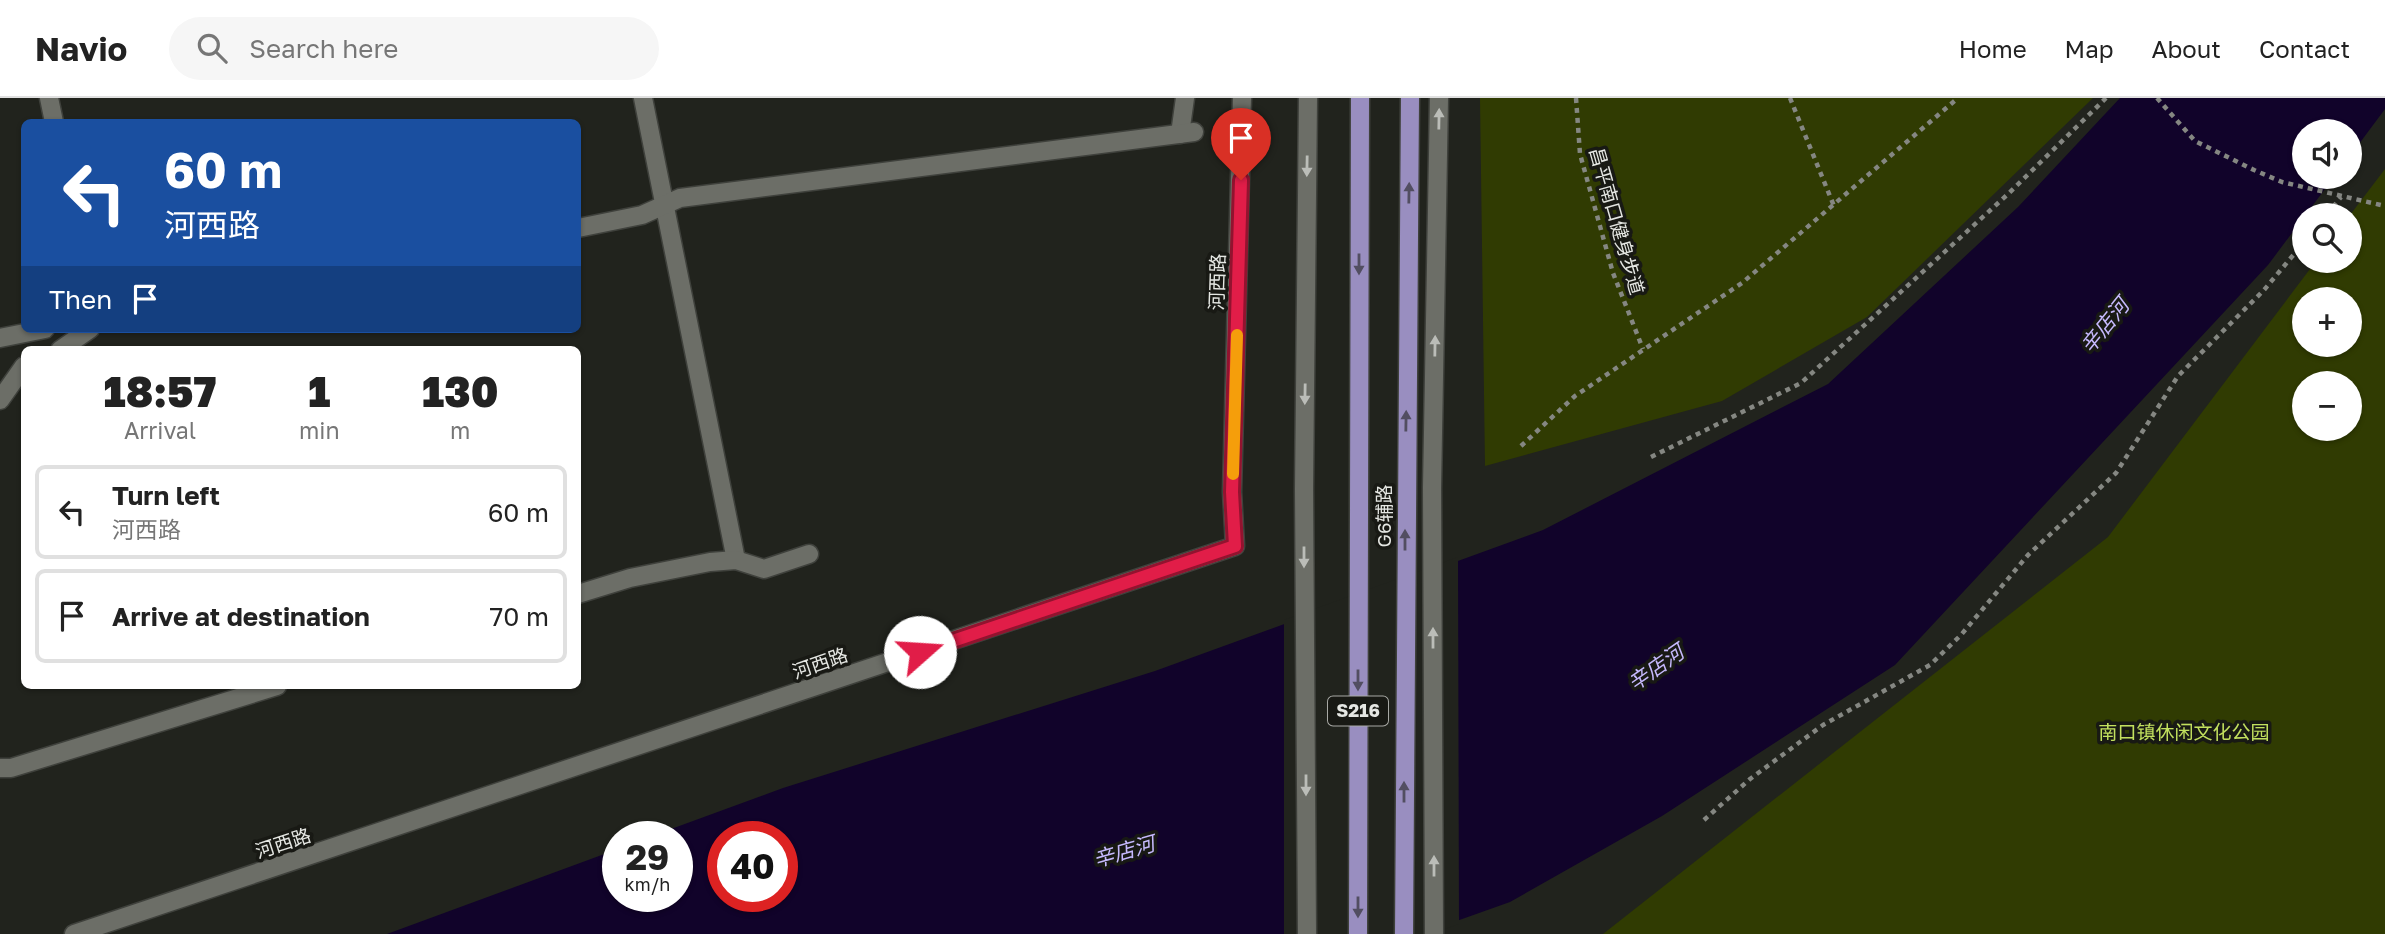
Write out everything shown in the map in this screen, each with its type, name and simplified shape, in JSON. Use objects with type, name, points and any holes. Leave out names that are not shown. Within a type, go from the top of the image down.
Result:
[{"type":"main road","name":"G6辅路","points":[[1358,934],[1360,98]]},
{"type":"main road","name":"G6辅路","points":[[1404,934],[1405,489],[1410,98]]},
{"type":"street","points":[[49,98],[53,119]]},
{"type":"street","points":[[643,98],[736,561]]},
{"type":"street","points":[[581,227],[642,215],[680,198],[1187,133],[1185,98]]},
{"type":"street","name":"河西路","points":[[74,934],[1235,546],[1232,492],[1242,98]]},
{"type":"street","points":[[1307,934],[1304,489],[1308,98]]},
{"type":"street","points":[[1434,934],[1432,488],[1439,98]]},
{"type":"street","points":[[0,338],[25,333]]},
{"type":"street","points":[[66,346],[84,333]]},
{"type":"street","points":[[0,400],[21,370]]},
{"type":"street","points":[[581,593],[630,578],[710,562],[736,561],[764,569],[809,554]]},
{"type":"street","points":[[0,768],[11,768],[267,689]]},
{"type":"path","name":"昌平南口健身步道","points":[[1576,98],[1580,154],[1613,273],[1643,349]]},
{"type":"path","points":[[1790,98],[1833,206]]},
{"type":"path","points":[[1521,446],[1575,396],[1742,283],[1958,98]]},
{"type":"path","points":[[1651,457],[1801,383],[2008,194],[2106,98]]},
{"type":"path","points":[[2157,98],[2194,141],[2282,182],[2385,206]]},
{"type":"path","points":[[2337,203],[2342,197]]},
{"type":"path","points":[[1704,821],[1750,779],[1823,725],[1930,665],[1961,635],[2028,555],[2116,473],[2178,376],[2264,290],[2292,257]]},
{"type":"green space","points":[[1480,98],[2093,98],[1867,317],[1722,401],[1485,466]]},
{"type":"green space","name":"南口镇休闲文化公园","points":[[2385,169],[2385,934],[1603,934],[2108,537],[2292,293],[2292,357],[2362,357],[2362,287],[2296,287],[2307,273],[2362,273],[2362,203],[2359,203]]},
{"type":"water","name":"辛店河","points":[[2120,98],[2385,98],[2385,109],[2362,140],[2362,119],[2292,119],[2292,189],[2325,189],[2314,203],[2292,203],[2292,233],[2268,265],[1895,665],[1662,816],[1510,902],[1420,934],[387,934],[602,855],[602,912],[693,912],[693,821],[783,788],[1155,671],[1543,530],[1828,384],[2018,207]]},
{"type":"pier","points":[[1458,557],[1459,924],[1430,934],[1284,934],[1284,620]]},
{"type":"slow traffic","points":[[1233,474],[1237,335]]},
{"type":"route","points":[[920,652],[1235,546],[1232,492],[1241,180]]}]
